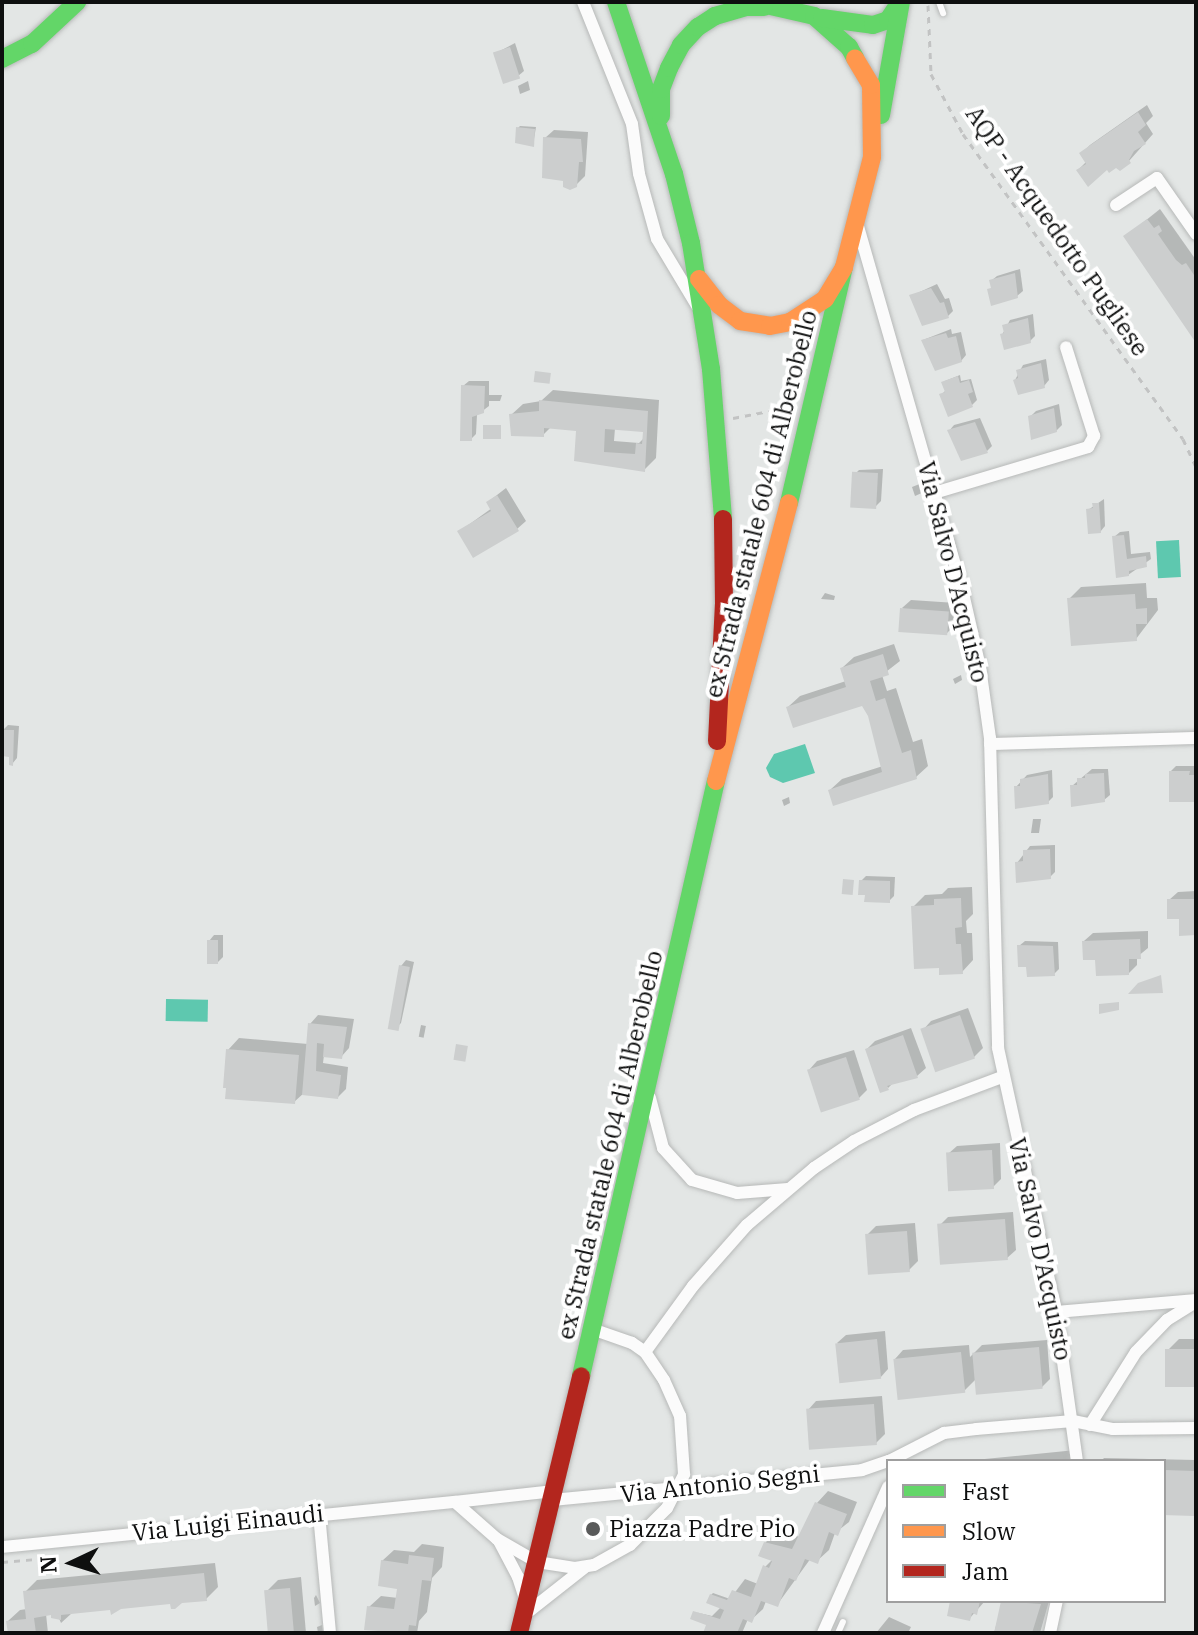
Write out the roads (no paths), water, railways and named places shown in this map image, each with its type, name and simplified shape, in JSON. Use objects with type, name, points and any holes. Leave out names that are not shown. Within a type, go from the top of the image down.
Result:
[{"type":"main road","points":[[2,59],[40,38],[77,2]]},
{"type":"main road","name":"ex Strada statale 604 di Alberobello","points":[[616,2],[661,127],[696,274],[718,421],[724,604],[721,708],[711,799]]},
{"type":"main road","points":[[661,127],[661,89],[681,45],[698,27],[715,16],[762,4],[873,25],[894,14],[900,2]]},
{"type":"main road","points":[[696,274],[719,305],[740,321],[770,326],[790,322],[825,299],[844,267],[872,157],[900,2]]},
{"type":"main road","points":[[814,16],[849,47],[871,85],[874,114],[872,157]]},
{"type":"main road","name":"ex Strada statale 604 di Alberobello","points":[[522,1617],[648,1091],[711,799],[814,406],[844,267]]},
{"type":"street","points":[[583,2],[632,124],[639,174],[657,239],[702,315]]},
{"type":"street","points":[[1116,205],[1157,178],[1196,234]]},
{"type":"street","name":"Via Salvo D'Acquisto","points":[[856,220],[980,667],[990,744],[993,948],[1002,1077],[1056,1312],[1077,1459]]},
{"type":"street","points":[[934,493],[1088,447],[1094,436],[1066,347]]},
{"type":"street","points":[[990,744],[1196,738]]},
{"type":"street","points":[[645,1352],[718,1256],[747,1225],[789,1189],[854,1141],[890,1122],[953,1093],[1002,1077]]},
{"type":"street","points":[[648,1091],[663,1148],[692,1180],[737,1193],[789,1189]]},
{"type":"street","points":[[1056,1312],[1196,1301]]},
{"type":"street","points":[[1090,1425],[1136,1352],[1167,1320],[1196,1301]]},
{"type":"street","points":[[522,1617],[587,1566],[630,1545],[667,1508],[679,1488],[684,1463],[680,1416],[673,1395],[645,1352],[624,1338],[592,1329]]},
{"type":"street","name":"Via Antonio Segni","points":[[901,1457],[944,1433],[1073,1421],[1113,1429],[1196,1428]]},
{"type":"street","name":"Via Antonio Segni","points":[[553,1496],[679,1488],[862,1470],[886,1462]]},
{"type":"street","points":[[823,1633],[886,1491]]},
{"type":"street","name":"Via Luigi Einaudi","points":[[2,1547],[319,1514],[553,1496]]},
{"type":"street","points":[[455,1502],[497,1539],[537,1562],[575,1568],[587,1566]]},
{"type":"street","points":[[319,1514],[330,1633]]},
{"type":"street","points":[[497,1539],[518,1577],[522,1617]]},
{"type":"street","points":[[1050,1633],[1057,1603]]},
{"type":"lane","points":[[939,2],[943,13]]},
{"type":"lane","points":[[838,1633],[843,1622]]},
{"type":"place","name":"Piazza Padre Pio","points":[[593,1529]]}]
